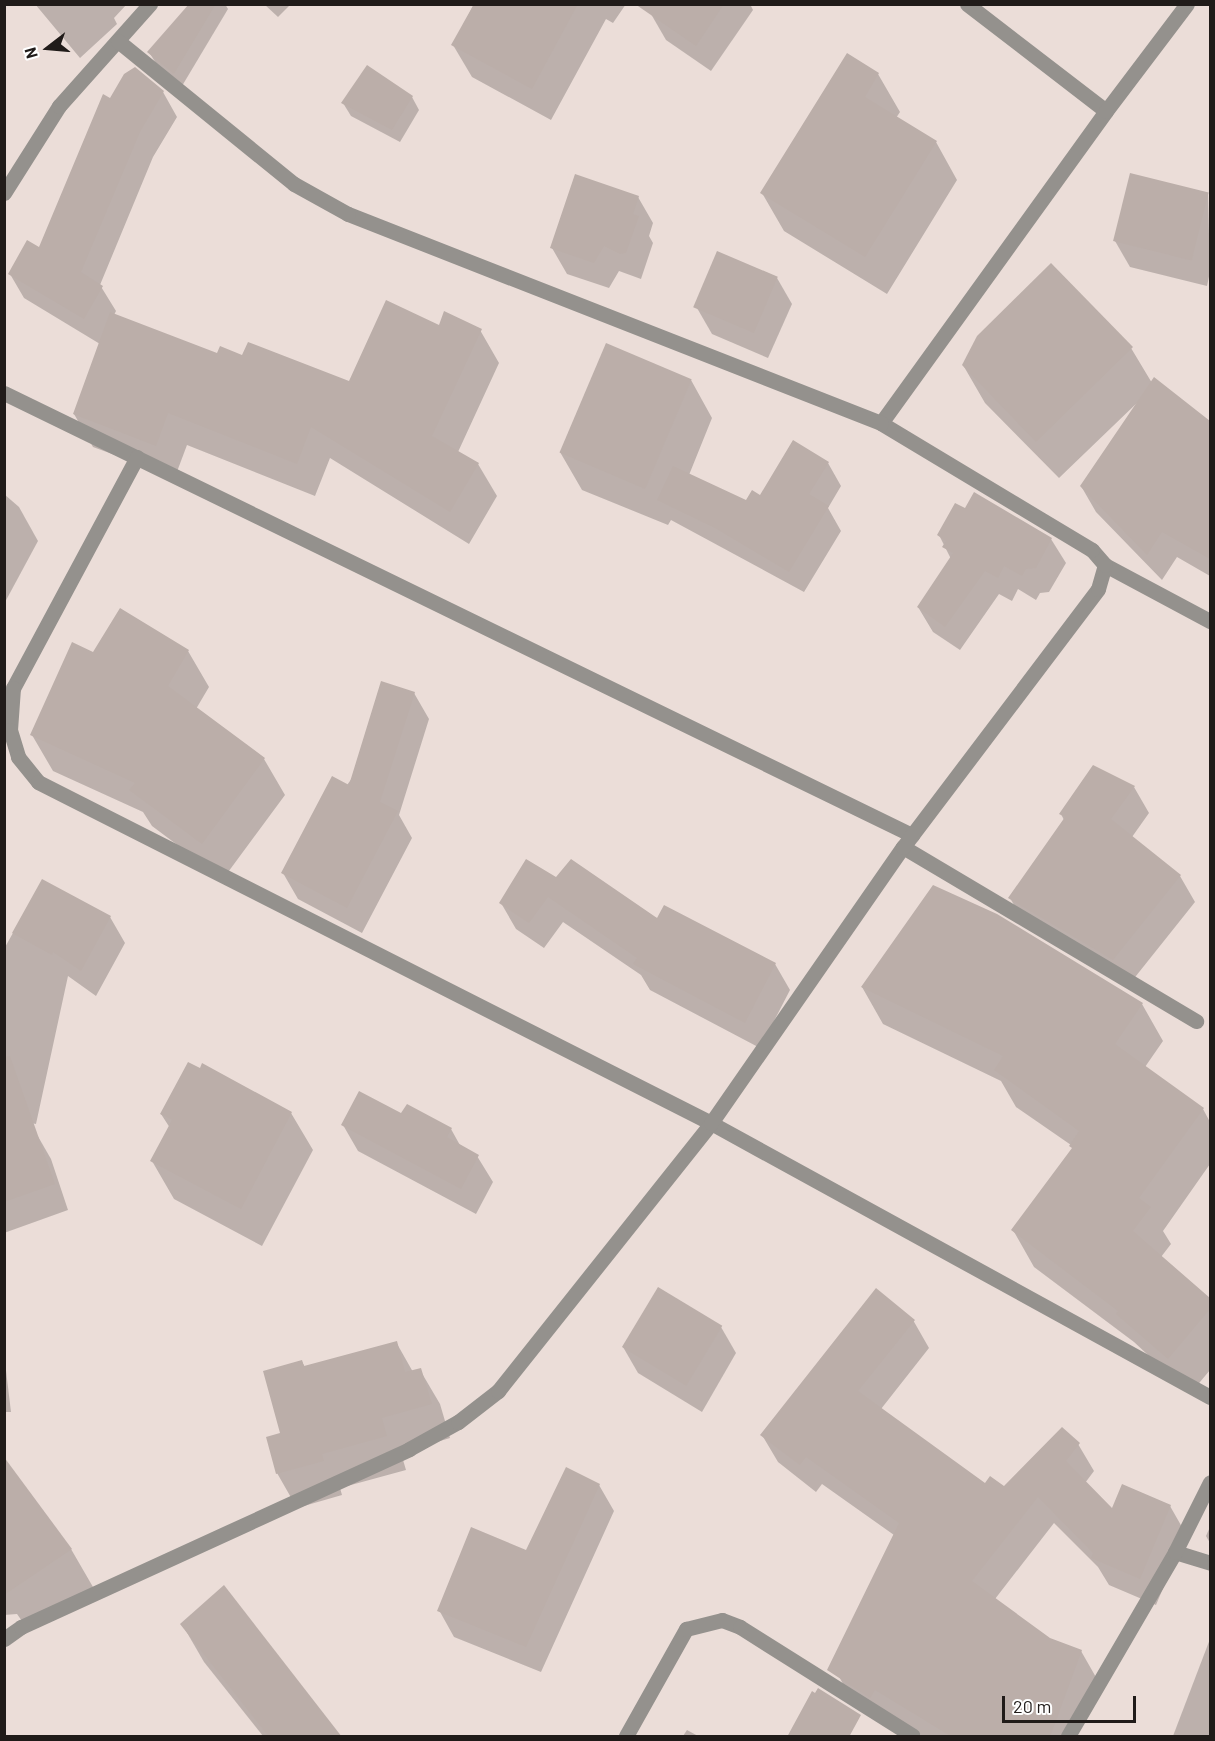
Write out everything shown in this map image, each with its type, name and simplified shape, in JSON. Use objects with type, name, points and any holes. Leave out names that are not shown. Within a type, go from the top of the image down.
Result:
[{"type":"street","points":[[4,193],[59,106],[150,4]]},
{"type":"street","points":[[967,4],[1106,111]]},
{"type":"street","points":[[881,423],[1106,111],[1187,4]]},
{"type":"street","points":[[118,41],[294,184],[348,214],[881,423],[1092,550],[1105,566],[1210,621]]},
{"type":"street","points":[[4,393],[907,841],[1196,1021]]},
{"type":"street","points":[[137,457],[13,688],[10,730],[18,757],[38,782],[711,1123],[1210,1397]]},
{"type":"street","points":[[4,1639],[21,1627],[409,1449],[458,1422],[498,1391],[711,1123],[907,841],[1098,589],[1105,566]]},
{"type":"street","points":[[1068,1737],[1175,1552],[1210,1482]]},
{"type":"street","points":[[1175,1552],[1210,1563]]},
{"type":"street","points":[[626,1737],[686,1629],[722,1620],[740,1627],[913,1737]]},
{"type":"building","points":[[189,4],[216,4],[174,74],[147,52]]},
{"type":"building","points":[[474,4],[578,4],[532,89],[451,45]]},
{"type":"building","points":[[635,4],[724,4],[696,46]]},
{"type":"building","points":[[847,53],[879,73],[865,97],[937,141],[865,257],[760,193]]},
{"type":"building","points":[[367,65],[413,96],[392,130],[341,103]]},
{"type":"building","points":[[135,67],[164,91],[140,132],[81,272],[103,286],[84,319],[8,274],[27,240],[39,247],[103,94],[110,98],[124,74]]},
{"type":"building","points":[[1130,173],[1209,193],[1192,261],[1113,241]]},
{"type":"building","points":[[575,174],[639,196],[633,214],[639,216],[626,253],[620,254],[604,246],[594,263],[550,248]]},
{"type":"building","points":[[717,251],[778,277],[754,333],[693,307]]},
{"type":"building","points":[[1051,263],[1133,347],[1036,442],[962,365],[977,336]]},
{"type":"building","points":[[386,300],[439,325],[444,311],[482,329],[432,436],[479,463],[450,512],[311,427],[297,464],[168,413],[156,446],[73,414],[110,312],[217,353],[220,346],[242,355],[248,342],[349,381]]},
{"type":"building","points":[[606,343],[692,379],[645,489],[560,453]]},
{"type":"building","points":[[1154,377],[1210,421],[1210,559],[1162,532],[1147,555],[1080,486]]},
{"type":"building","points":[[793,440],[829,462],[809,494],[829,506],[789,572],[715,528],[657,500],[673,466],[746,500],[752,490],[760,495]]},
{"type":"building","points":[[974,492],[1052,538],[1036,568],[1026,569],[1022,576],[1004,566],[998,578],[985,571],[945,627],[917,607],[953,553],[942,547],[946,541],[937,535],[955,503],[965,508]]},
{"type":"building","points":[[120,608],[189,650],[168,686],[265,758],[202,844],[129,790],[135,783],[30,735],[72,642],[93,652]]},
{"type":"building","points":[[381,681],[415,692],[380,802],[398,811],[347,908],[281,873],[332,776],[349,785]]},
{"type":"building","points":[[1093,765],[1135,786],[1111,819],[1181,875],[1113,960],[1008,898],[1065,817],[1059,814]]},
{"type":"building","points":[[526,859],[556,877],[571,859],[657,918],[664,905],[776,963],[745,1023],[633,964],[637,958],[548,897],[529,923],[499,903]]},
{"type":"building","points":[[42,879],[111,916],[81,971],[53,952],[52,955],[12,933]]},
{"type":"building","points":[[933,885],[997,914],[1143,1003],[1115,1044],[1204,1108],[1139,1198],[1151,1207],[1133,1231],[1210,1298],[1210,1309],[1168,1359],[1116,1314],[1118,1311],[1011,1230],[1072,1148],[1069,1146],[1079,1131],[994,1070],[1003,1056],[861,987]]},
{"type":"building","points":[[10,1056],[55,1184],[4,1202],[4,1057]]},
{"type":"building","points":[[188,1062],[200,1068],[202,1063],[292,1112],[241,1209],[150,1161],[172,1120],[160,1114]]},
{"type":"building","points":[[359,1091],[401,1113],[407,1104],[452,1128],[447,1137],[479,1155],[461,1189],[341,1125]]},
{"type":"building","points":[[658,1287],[722,1326],[686,1386],[622,1347]]},
{"type":"building","points":[[876,1288],[915,1320],[858,1391],[985,1483],[990,1476],[1004,1486],[1062,1427],[1080,1443],[1066,1461],[1112,1508],[1122,1484],[1171,1505],[1140,1579],[1091,1558],[1093,1553],[1038,1497],[972,1581],[1050,1638],[1082,1650],[1050,1737],[952,1737],[875,1690],[870,1698],[827,1670],[899,1523],[806,1457],[800,1465],[760,1435]]},
{"type":"building","points":[[397,1341],[405,1372],[421,1368],[432,1404],[382,1418],[387,1436],[322,1454],[324,1461],[276,1474],[266,1437],[280,1433],[263,1371],[302,1360],[304,1366]]},
{"type":"building","points":[[4,1457],[72,1549],[4,1595]]},
{"type":"building","points":[[566,1467],[600,1484],[526,1647],[437,1611],[471,1527],[526,1550]]},
{"type":"building","points":[[224,1585],[342,1737],[269,1737],[180,1624]]},
{"type":"building","points":[[818,1688],[861,1715],[849,1737],[787,1737],[812,1691],[815,1693]]}]
